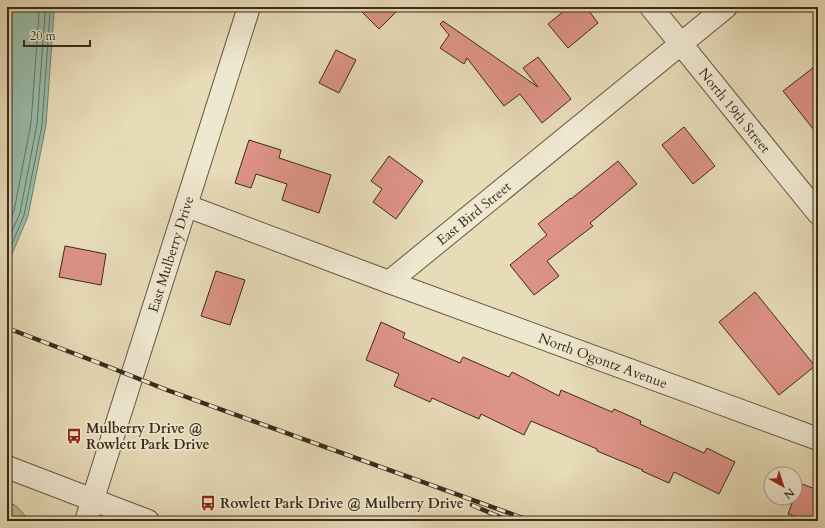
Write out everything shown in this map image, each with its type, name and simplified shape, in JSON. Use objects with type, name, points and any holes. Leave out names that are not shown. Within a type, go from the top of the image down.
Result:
[{"type":"street","name":"East Mulberry Drive","points":[[86,521],[249,7]]},
{"type":"street","name":"North 19th Street","points":[[651,7],[818,213]]},
{"type":"street","name":"East Bird Street","points":[[389,282],[726,7]]},
{"type":"street","points":[[186,206],[389,282]]},
{"type":"street","name":"North Ogontz Avenue","points":[[389,282],[818,439]]},
{"type":"street","points":[[7,467],[148,521]]},
{"type":"shaded area","points":[[7,501],[16,506],[30,521],[7,521]]},
{"type":"water","points":[[7,7],[53,7],[54,13],[46,125],[28,216],[7,266]]},
{"type":"building","points":[[357,7],[401,7],[379,29]]},
{"type":"building","points":[[569,7],[586,7],[598,23],[568,48],[548,24]]},
{"type":"building","points":[[443,21],[538,87],[523,68],[538,57],[571,99],[542,123],[520,94],[504,106],[467,58],[464,64],[440,48],[449,35],[440,24]]},
{"type":"building","points":[[336,50],[356,60],[339,93],[319,83]]},
{"type":"building","points":[[818,64],[818,135],[783,91]]},
{"type":"building","points":[[684,127],[715,166],[693,184],[662,145]]},
{"type":"building","points":[[249,140],[281,150],[279,158],[331,175],[319,213],[282,200],[287,184],[256,174],[251,188],[235,183]]},
{"type":"building","points":[[389,156],[423,181],[396,219],[373,202],[382,189],[371,181]]},
{"type":"building","points":[[618,161],[637,184],[590,223],[593,226],[547,261],[559,276],[534,295],[510,265],[547,235],[538,224]]},
{"type":"building","points":[[65,246],[106,254],[101,285],[59,277]]},
{"type":"building","points":[[216,271],[245,280],[230,325],[201,316]]},
{"type":"building","points":[[755,292],[815,366],[779,395],[719,322]]},
{"type":"building","points":[[381,322],[405,333],[403,338],[460,363],[463,357],[509,377],[512,372],[559,396],[561,390],[612,412],[614,409],[641,421],[640,424],[704,453],[707,448],[735,462],[719,494],[674,472],[669,483],[642,471],[643,470],[597,451],[597,449],[531,421],[524,435],[481,414],[479,419],[432,398],[430,402],[394,386],[399,374],[366,360]]},
{"type":"building","points":[[803,484],[818,490],[818,521],[806,521],[788,514],[791,506],[803,506]]},
{"type":"railway","points":[[7,328],[167,390],[531,521]]},
{"type":"railway","points":[[472,505],[509,521]]},
{"type":"place","name":"Mulberry Drive @ Rowlett Park Drive","points":[[74,436]]},
{"type":"place","name":"Rowlett Park Drive @ Mulberry Drive","points":[[208,503]]}]
